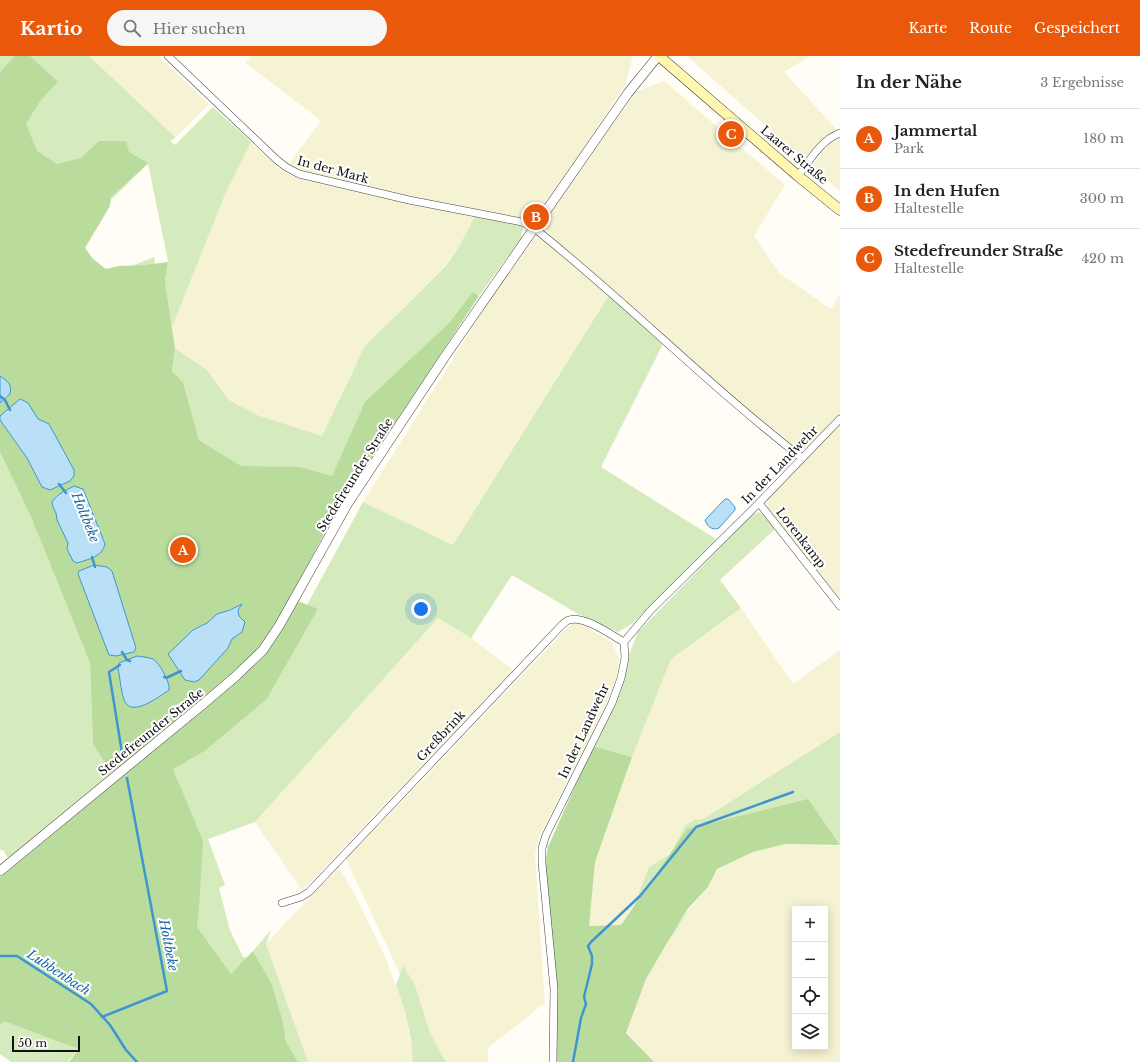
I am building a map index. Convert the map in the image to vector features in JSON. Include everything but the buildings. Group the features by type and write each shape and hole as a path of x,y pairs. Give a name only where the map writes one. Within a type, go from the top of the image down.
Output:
{"main road":[{"name":"Laarer Straße","path":"658,56 840,210"}],"street":[{"name":"In der Mark","path":"168,56 277,160 292,171 299,174 409,200 522,222 534,228 616,297 733,401 802,458"},
{"name":"Stedefreunder Straße","path":"0,871 208,700 263,650 286,615 348,504 444,358 628,93 658,56"},
{"path":"798,176 823,144 833,136 840,133"},
{"name":"In der Landwehr","path":"553,1062 554,989 542,863 542,848 546,835 612,703 621,678 625,658 624,642 650,611 759,503 840,419"},
{"name":"Lorenkamp","path":"759,503 840,606"},
{"name":"Greßbrink","path":"282,903 309,892 552,635 568,620 577,619 592,624 624,642"}],"shaded area":[{"path":"77,56 158,56 209,104 171,142"},
{"path":"252,56 633,56 625,85 575,161 532,221 405,196 298,171 288,165 321,121 246,63"},
{"path":"687,56 810,56 784,72 837,130 824,137 804,160"},
{"path":"664,81 785,185 754,236 779,273 831,309 840,294 840,415 808,449 800,450 791,447 730,397 555,242 546,228 547,219 635,92"},
{"path":"840,137 840,191 812,167 830,142"},
{"path":"251,142 280,169 290,175 478,218 446,265 365,346 322,436 257,415 229,400 207,370 175,348 172,327 226,192"},
{"path":"541,238 609,295 453,545 363,502 490,300 534,239"},
{"path":"840,423 840,603 768,509 768,503 769,497"},
{"path":"741,608 793,684 840,650 840,732 687,829 663,861 621,925 588,926 595,862 632,757 671,659"},
{"path":"438,618 471,638 513,670 302,891 255,822"},
{"path":"574,622 582,624 612,643 619,658 616,680 608,699 540,835 535,855 545,1003 488,1048 488,1062 446,1062 430,1033 415,985 403,965 400,974 346,859"},
{"path":"785,844 840,846 840,1062 654,1062 626,1033 646,979 681,919 708,887 717,869 753,852"},
{"path":"339,868 355,895 386,959 405,1011 414,1062 308,1062 266,944"}],"green space":[{"path":"0,56 89,56 175,137 170,141 175,145 213,107 251,142 226,192 172,327 165,281 168,261 148,164 69,240 94,281 154,257 173,390 191,445 228,458 199,440 183,382 172,371 175,348 207,370 229,400 257,415 322,436 365,346 446,266 460,245 475,216 521,224 523,230 521,233 522,237 479,296 477,295 408,390 188,761 205,751 267,699 318,609 307,605 363,502 453,545 609,295 663,344 601,467 716,539 633,623 618,632 578,614 512,575 471,638 438,618 255,822 208,839 225,885 219,888 230,930 243,957 247,957 259,983 80,1047 68,1062 11,1062 0,1054 0,1013 131,788 119,747 115,716 0,438"},
{"path":"15,56 30,56 58,82 40,101 26,124 37,151 57,164 81,158 99,141 126,141 129,152 148,163 111,197 110,206 85,248 93,259 106,269 119,266 168,262 165,281 175,348 172,371 183,382 199,440 241,466 300,467 332,476 365,402 450,322 473,292 479,296 334,515 290,598 318,609 267,699 205,751 173,769 203,841 197,927 231,974 253,951 272,984 283,1022 286,1041 298,1062 69,1062 79,1049 4,1021 0,1025 0,877 126,772 124,763 111,773 93,744 90,663 31,517 0,452 0,420 27,458 42,487 74,476 74,470 49,424 38,419 28,403 9,408 0,416 0,403 5,400 8,382 0,376 0,72","holes":["241,605 238,609 242,632 232,639 228,648 193,630 207,623 217,614","137,656 154,660 160,666 170,687 169,690 144,705 135,708 119,663"]},
{"path":"0,452 31,517 90,663 93,744 111,773 8,858 3,850 0,850"},
{"path":"759,512 765,516 775,529 720,580 741,608 671,659 632,757 593,746 638,632 752,515"},
{"path":"840,732 840,845 836,839 774,841 749,846 726,856 709,872 697,890 677,928 648,969 611,1062 566,1062 570,1008 558,991 547,845 572,851 581,934 606,943 615,930 622,925 631,913 649,867 669,855 685,826 694,820 703,819"},
{"path":"593,746 632,757 595,862 589,926 621,925 687,829 808,799 840,845 785,844 753,852 717,869 708,887 685,912 646,979 626,1033 654,1062 556,1062 557,1014 545,864 548,847"},
{"path":"271,930 266,944 308,1062 298,1062 286,1041 283,1022 272,984 253,951"},
{"path":"403,965 415,985 430,1033 446,1062 413,1062 411,1040 405,1011 396,985"}],"water":[{"path":"0,376 9,383 10,394 0,403"},
{"path":"20,399 28,403 38,419 49,424 74,470 74,476 70,481 50,490 42,487 27,458 0,420 0,416"},
{"path":"74,486 83,489 105,544 98,555 77,563 73,561 67,549 68,543 57,520 52,502 59,494"},
{"path":"725,499 728,499 735,507 735,510 719,528 714,529 708,526 705,520"},
{"path":"94,565 107,567 112,571 136,648 134,652 116,656 109,655 78,574 79,571"},
{"path":"242,604 238,610 239,616 245,622 242,632 232,639 228,648 199,680 194,682 185,680 168,654 193,630 207,623 217,614"},
{"path":"137,656 151,658 155,661 166,678 169,690 147,704 134,707 129,706 125,702 118,668 119,663"}],"waterway":[{"name":"Holtbeke","path":"0,396 5,400 10,410"},
{"name":"Holtbeke","path":"59,484 66,493"},
{"name":"Holtbeke","path":"92,557 95,567"},
{"name":"Holtbeke","path":"122,652 127,660 130,661"},
{"name":"Holtbeke","path":"120,665 109,672 123,759"},
{"name":"Holtbeke","path":"164,677 166,678 181,671"},
{"name":"Holtbeke","path":"102,1017 167,991 127,778"},
{"path":"573,1062 581,1018 586,1004 584,997 592,964 592,956 588,946 591,942 640,896 696,827 793,792"},
{"name":"Lubbenbach","path":"0,956 17,956 91,1004 110,1025 126,1050 137,1062"}],"place":[{"name":"Stedefreunder Straße","path":"731,134"},
{"name":"In den Hufen","path":"536,217"},
{"name":"Jammertal","path":"183,550"}]}
